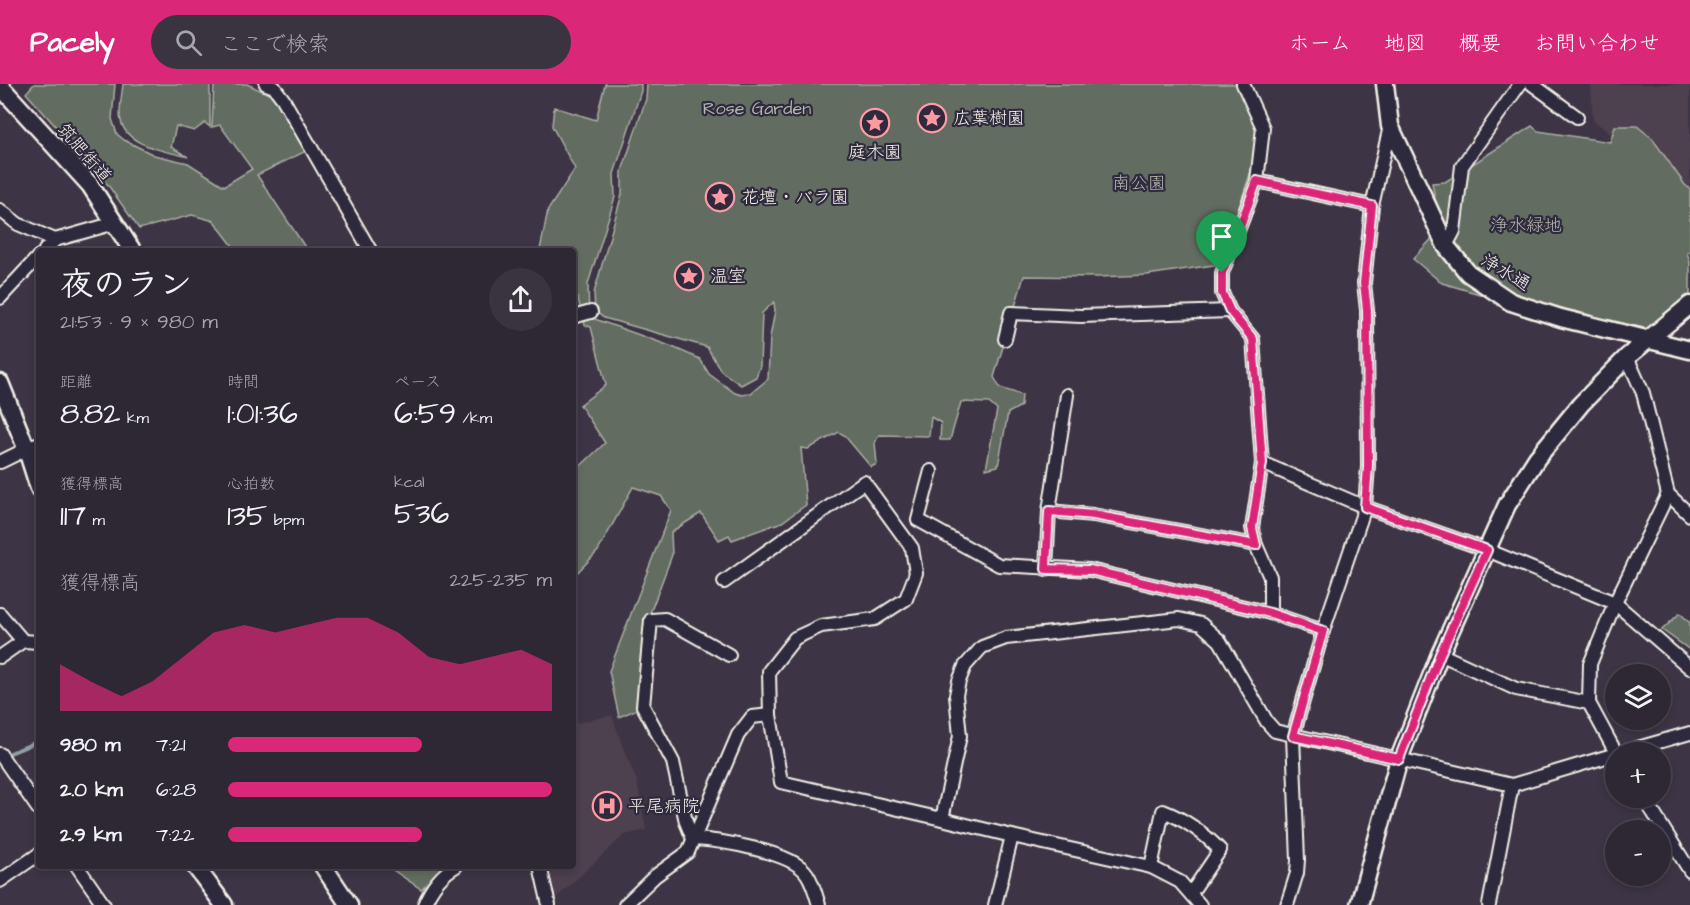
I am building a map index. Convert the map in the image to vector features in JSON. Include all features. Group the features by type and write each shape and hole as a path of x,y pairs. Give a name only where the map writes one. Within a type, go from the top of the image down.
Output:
{"street":[{"path":"266,84 274,87 283,99 369,248"},
{"path":"1244,84 1263,128 1257,181 1222,273 1222,293 1230,311 1253,339 1262,463 1252,528 1256,545 1270,577 1270,613"},
{"name":"浄水通","path":"1385,84 1390,126 1446,246 1468,273 1511,302 1561,318 1690,350"},
{"path":"1446,246 1454,231 1462,166 1520,84"},
{"path":"1532,84 1577,117"},
{"name":"筑肥街道","path":"0,86 90,185 131,248"},
{"path":"1287,905 1297,873 1298,860 1293,736 1323,631 1365,507 1368,466 1367,310 1364,283 1372,206 1390,126"},
{"path":"1257,181 1372,206"},
{"path":"0,210 18,224 55,240"},
{"path":"47,248 55,240 115,223"},
{"path":"0,298 36,259"},
{"path":"1359,905 1399,759 1440,654 1507,505 1537,458 1581,404 1627,357 1690,305"},
{"path":"1005,339 1011,313 1081,316 1230,311"},
{"path":"576,316 591,312"},
{"path":"1627,357 1643,393 1668,494 1690,515"},
{"path":"0,383 33,447 36,468"},
{"path":"1046,569 1049,511 1067,395"},
{"path":"0,462 33,447"},
{"path":"1262,463 1365,507 1487,550 1615,603 1690,668"},
{"path":"931,471 918,520 999,565 1090,570 1270,613 1323,631"},
{"path":"724,582 864,482 912,548 916,573 906,599 874,619 821,626 795,638 769,670 770,715 781,782 1151,867 1180,882 1200,905"},
{"path":"1611,742 1589,703 1590,664 1615,603 1668,494"},
{"path":"1049,511 1093,515 1256,545"},
{"path":"0,614 23,641"},
{"path":"942,819 960,736 956,695 959,681 965,666 982,647 1006,638 1179,619 1201,624 1220,641 1267,722 1275,731 1512,785 1605,757"},
{"path":"693,839 686,822 673,762 643,706 651,620 665,620 729,655"},
{"path":"0,657 23,641 36,642"},
{"path":"1440,654 1516,689 1589,703"},
{"path":"625,905 655,876 688,852 738,735 752,717 770,715"},
{"path":"1657,742 1690,733"},
{"path":"0,754 36,806"},
{"path":"1489,905 1512,785"},
{"path":"1650,808 1690,871"},
{"path":"1151,867 1163,811 1204,833 1220,850 1191,893"},
{"path":"995,905 1012,836"},
{"path":"693,839 736,844 798,864 807,874 819,905"},
{"path":"0,882 36,856"},
{"path":"79,869 104,905"},
{"path":"197,869 224,905"},
{"path":"325,869 347,904"},
{"path":"424,905 438,879 452,869"},
{"path":"541,869 549,905"}],"shaded area":[{"path":"1591,84 1690,84 1690,197 1593,120"},
{"name":"平尾病院","path":"612,715 637,781 646,830 624,835 554,900 547,869 576,869 576,723"}],"green space":[{"path":"34,84 115,84 112,119 117,134 154,155 188,163 224,186 252,169 220,125 212,127 214,84 247,84 273,96 306,151 257,175 306,248 234,248 214,221 192,215 139,229 108,185 26,93"},
{"path":"123,84 210,84 210,127 205,123 194,131 176,126 171,147 188,157 159,150 131,137 121,121"},
{"path":"605,84 641,84 641,91 614,174 615,197 588,284 589,317 700,359 709,374 735,393 742,395 751,393 768,379 774,302 762,313 760,366 756,377 741,385 721,371 707,347 604,318 595,311 594,293 622,194 622,171 646,99 647,84 1239,84 1259,130 1254,162 1220,264 1147,275 1024,276 994,377 1000,388 1022,395 1021,406 1008,413 998,466 986,469 997,410 989,403 961,402 950,440 940,440 941,423 931,417 929,436 879,435 875,443 877,464 871,467 839,432 808,449 801,448 806,505 782,522 732,540 729,535 719,540 701,513 671,532 672,555 648,619 642,707 619,717 609,671 671,510 661,496 633,487 598,551 576,574 576,470 605,443 580,405 606,385 591,327 585,325 576,292 576,248 540,248 548,210 575,169 552,126 554,107 596,120"},
{"name":"浄水緑地","path":"1532,126 1538,131 1610,142 1615,126 1637,126 1652,138 1690,189 1690,251 1687,252 1690,262 1690,300 1650,329 1591,316 1565,319 1442,283 1413,259 1441,229 1432,183 1445,182"},
{"path":"1680,613 1690,623 1690,650 1662,630"},
{"path":"391,869 442,869 421,889"}],"waterway":[{"path":"3,756 36,742"}],"place":[{"name":"広葉樹園","path":"932,118"},
{"name":"庭木園","path":"875,123"},
{"name":"花壇・バラ園","path":"720,197"},
{"name":"温室","path":"689,276"},
{"name":"平尾病院","path":"607,806"}],"route":[{"path":"1257,181 1372,206 1364,283 1367,310 1368,466 1365,507 1487,550 1440,654 1399,759 1293,736 1323,631 1270,613 1090,570 1046,569 1049,511 1093,515 1256,545 1252,528 1262,463 1253,339 1230,311 1222,293 1222,273 1257,181"}],"park label":[{"name":"Rose Garden","path":"757,108"},
{"name":"南公園","path":"1139,183"}]}
